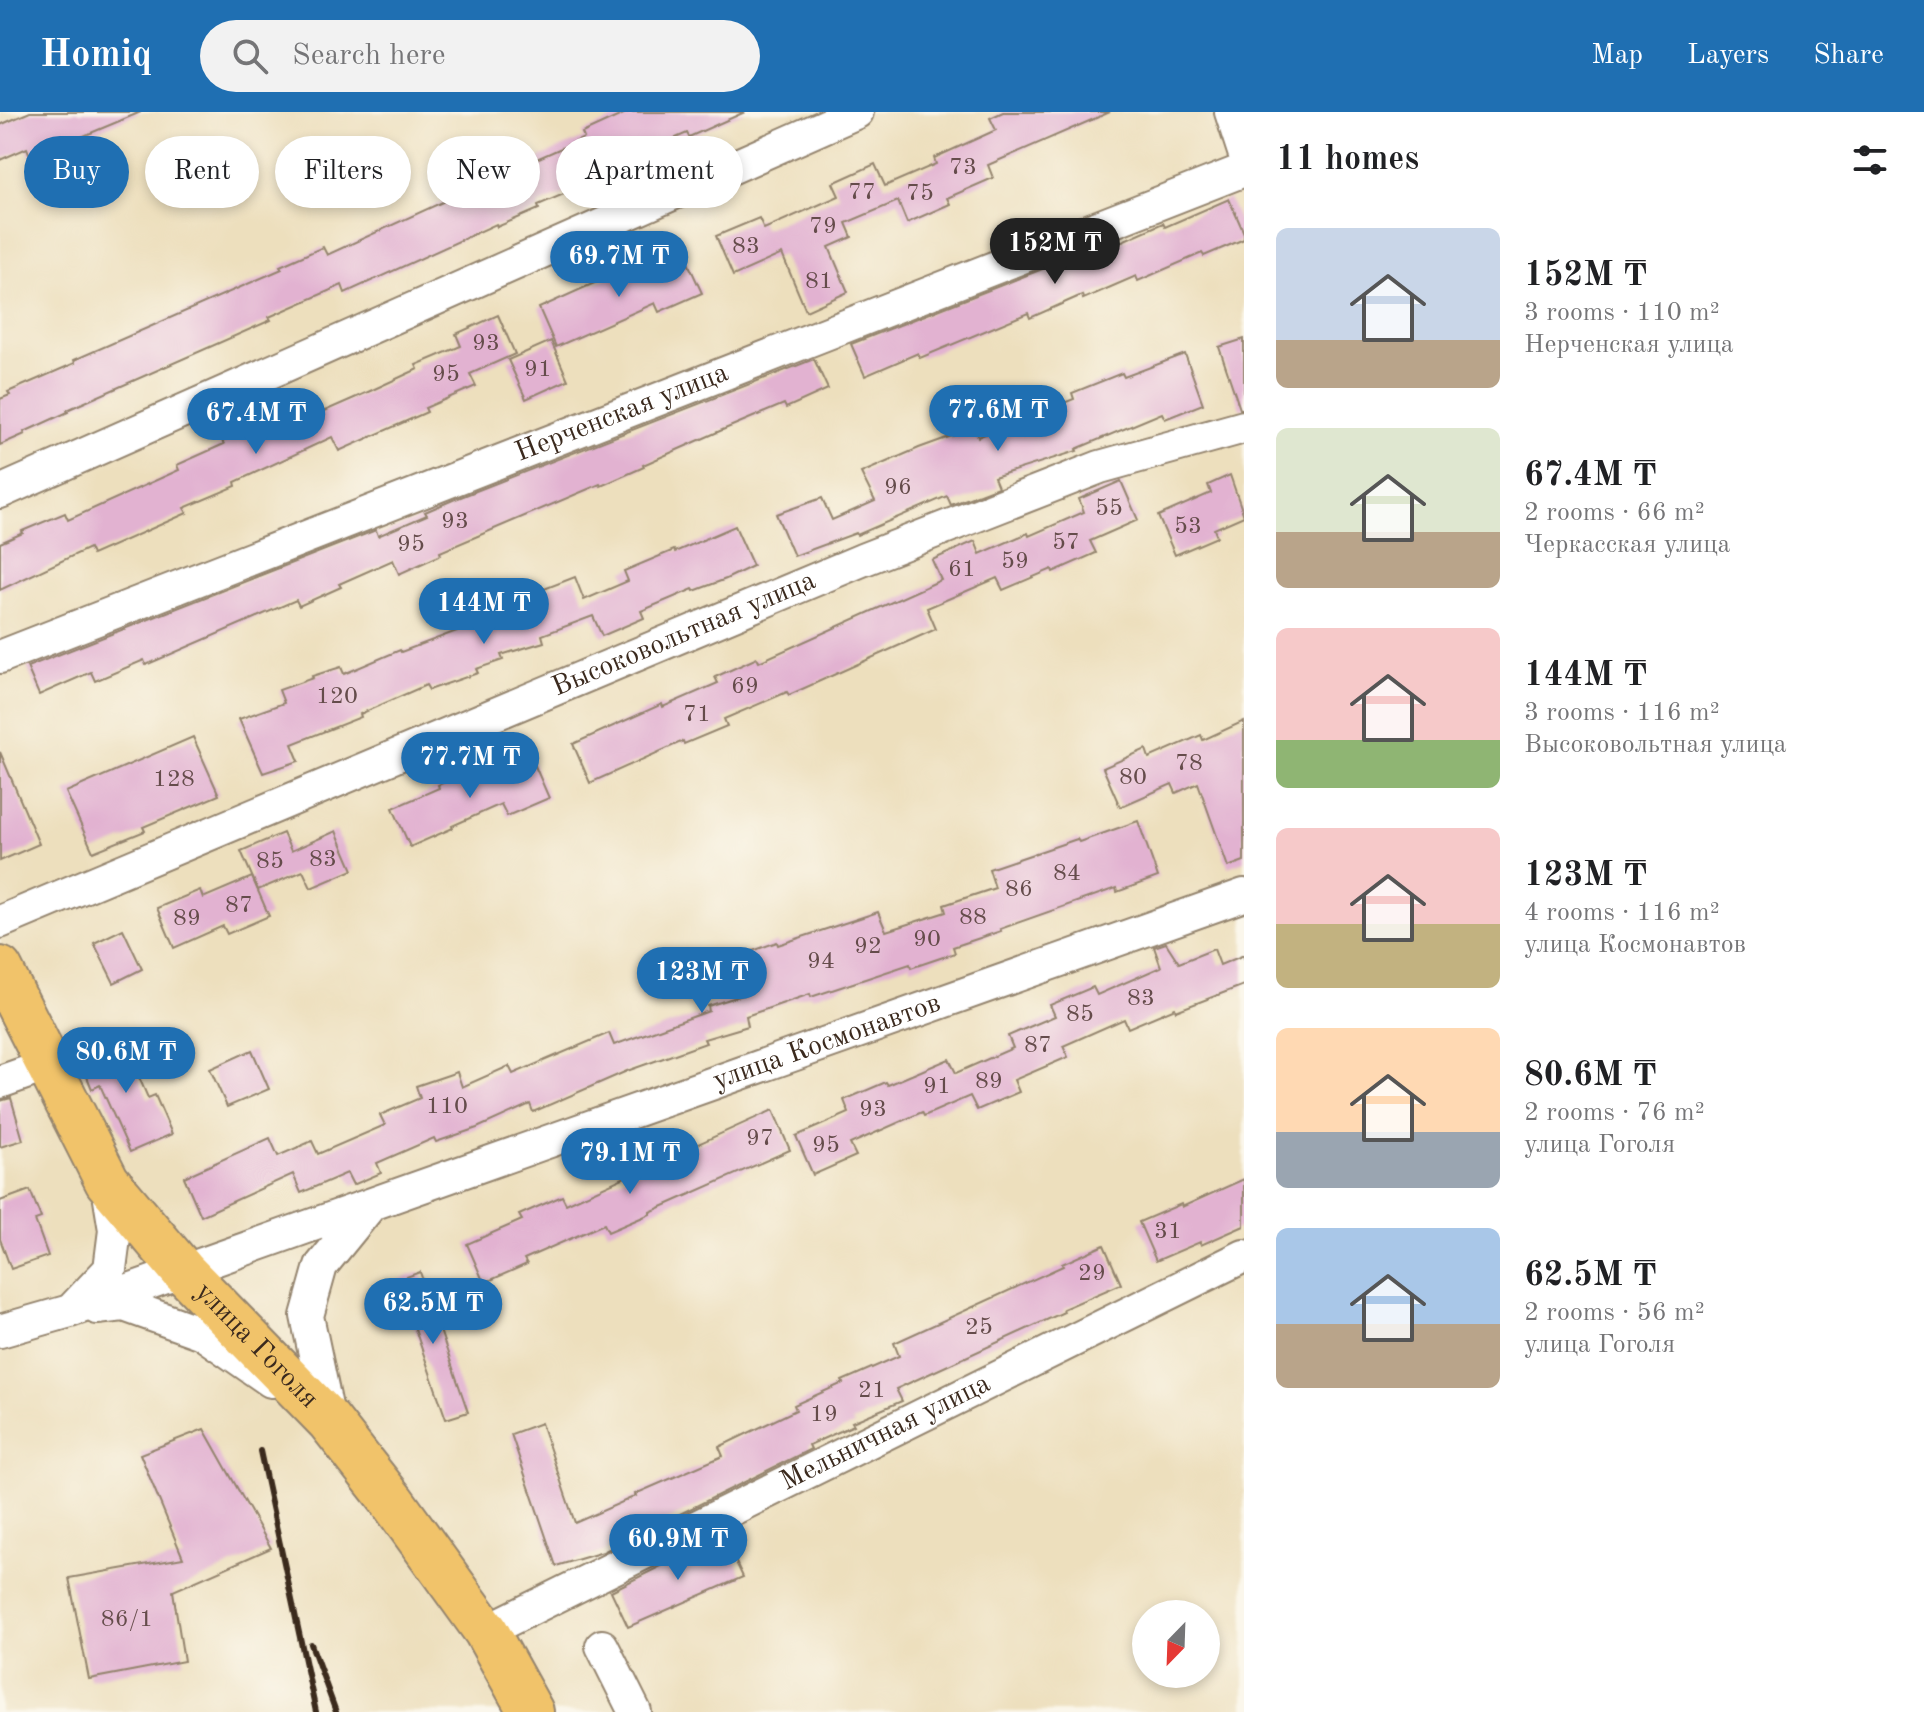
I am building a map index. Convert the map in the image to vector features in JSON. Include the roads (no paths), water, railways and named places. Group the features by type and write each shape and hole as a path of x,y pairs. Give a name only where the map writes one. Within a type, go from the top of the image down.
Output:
{"highway":[{"name":"улица Гоголя","path":"0,969 107,1181 183,1271 329,1421 392,1501 486,1631 531,1712"}],"street":[{"path":"0,492 857,112"},
{"path":"1231,112 1244,152"},
{"name":"Нерченская улица","path":"0,657 1244,170"},
{"name":"Высоковольтная улица","path":"0,922 862,560 1100,467 1244,427"},
{"name":"улица Космонавтов","path":"0,1331 70,1311 1244,895"},
{"path":"0,1082 48,1065"},
{"path":"70,1311 110,1269 115,1230 107,1181"},
{"path":"329,1421 307,1316 321,1266 370,1205"},
{"name":"Мельничная улица","path":"486,1631 1244,1256"},
{"path":"70,1311 124,1305 202,1333 329,1421"},
{"path":"602,1646 635,1712"}],"railway":[{"path":"260,1451 316,1712"},
{"path":"311,1644 336,1712"}]}
